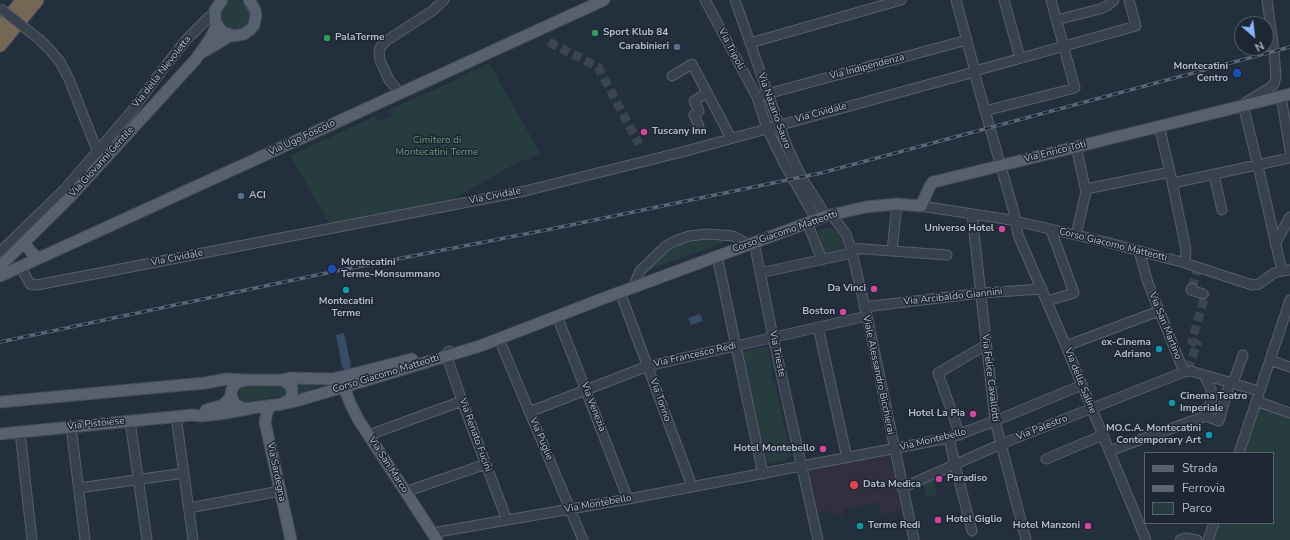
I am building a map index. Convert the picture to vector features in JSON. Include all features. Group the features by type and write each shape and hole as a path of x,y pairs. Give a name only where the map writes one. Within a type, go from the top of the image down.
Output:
{"highway":[{"path":"0,28 23,0"},
{"path":"0,45 37,0"}],"main road":[{"path":"199,54 230,36 244,34 251,29 256,20 255,10 249,0"},
{"path":"255,10 260,0"},
{"name":"Via Ugo Foscolo","path":"0,276 604,0"},
{"path":"199,54 210,39 217,25 218,4"},
{"path":"217,25 222,32 230,36"},
{"name":"Via Giovanni Gentile","path":"0,266 69,198 199,54"},
{"name":"Via Enrico Toti","path":"921,206 933,182 1287,94"},
{"name":"Corso Giacomo Matteotti","path":"228,401 248,409 296,401 494,340 820,218 866,207 897,204 921,206"},
{"path":"24,242 31,252 38,258"},
{"name":"Corso Giacomo Matteotti","path":"205,383 226,379 281,380 291,378 337,378 448,353"},
{"name":"Via Pistoiese","path":"0,434 192,414 220,406 228,401 236,384 247,380"},
{"path":"281,380 290,384 292,387 289,400 282,404"},
{"path":"0,402 205,383 221,385 228,401"},
{"name":"Via San Marco","path":"344,387 351,405 369,435 435,537"},
{"name":"Via Sardegna","path":"270,406 265,422 291,540"}],"street":[{"path":"400,93 391,84 378,56 380,48 386,41 432,11 444,0"},
{"name":"Via Tripoli","path":"705,0 757,98"},
{"name":"Via Nazario Sauro","path":"736,0 788,149 820,218"},
{"path":"750,42 901,0"},
{"name":"Via delle Saline","path":"956,0 974,71 1016,221 1018,235 1066,346 1146,540"},
{"path":"1004,0 1020,58"},
{"path":"985,111 1075,88 1051,0"},
{"path":"1056,20 1100,9 1107,6 1114,0"},
{"name":"Via Cividale","path":"20,266 28,283 33,286 525,191 686,151 1136,26 1129,0"},
{"path":"1266,0 1277,74 1278,91 1287,94 1290,151"},
{"name":"Via della Nievoletta","path":"0,252 64,190 98,153 166,65 187,39 209,17 218,4"},
{"path":"0,8 39,39 56,56 69,79 98,153"},
{"name":"Via Indipendenza","path":"757,98 967,40"},
{"path":"672,76 692,64 731,138"},
{"path":"1277,74 1274,84 1271,87 1247,101 1244,105 1271,223 1273,243 1286,271"},
{"path":"699,126 694,115 699,111 694,101 707,93"},
{"name":"Via Nazario Sauro","path":"757,98 767,128 785,165 820,218"},
{"path":"1159,126 1173,183 1186,250 1184,263"},
{"path":"1076,146 1086,189 1076,236"},
{"path":"1173,183 1290,158"},
{"path":"1086,189 1170,172"},
{"path":"1214,175 1222,210"},
{"path":"892,251 897,204"},
{"name":"Corso Giacomo Matteotti","path":"921,206 1016,221 1184,263 1198,270 1252,285 1259,284 1274,273 1286,271"},
{"name":"Via Felice Cavallotti","path":"972,214 995,421 1026,540"},
{"path":"1273,243 1290,217"},
{"path":"820,218 822,260"},
{"name":"Viale Alessandro Bicchierai","path":"820,218 846,234 851,251 867,316 914,540"},
{"path":"1047,301 1074,293 1052,230"},
{"path":"633,287 640,270 666,246 675,241 689,236 707,234 733,236 751,243"},
{"name":"Via Trieste","path":"751,243 760,273 818,540"},
{"path":"760,273 822,260 851,251 892,251 946,255"},
{"name":"Via San Martino","path":"1139,251 1148,283 1184,372 1191,371 1259,391"},
{"path":"717,256 763,474"},
{"path":"1192,288 1191,290 1203,294"},
{"name":"Via Arcibaldo Giannini","path":"864,307 981,293 1042,289"},
{"name":"Via Torino","path":"620,292 692,486"},
{"path":"1238,452 1290,300"},
{"path":"1066,346 1159,311"},
{"name":"Via Venezia","path":"557,316 628,499"},
{"name":"Via Francesco Redi","path":"529,412 648,366 867,316"},
{"path":"818,327 847,458"},
{"name":"Via Puglie","path":"494,340 529,412 584,540"},
{"path":"960,435 938,373 986,345"},
{"name":"Via Renato Fucini","path":"448,353 462,400 507,520"},
{"path":"1109,452 1206,416 1219,421 1243,355"},
{"path":"1270,360 1290,366"},
{"name":"Via Palestro","path":"902,488 1001,444 1184,372"},
{"path":"1204,375 1211,389 1212,398 1206,416"},
{"name":"Via Montebello","path":"435,537 507,520 894,450 949,438 960,435 1082,385"},
{"path":"369,435 462,400"},
{"path":"1256,401 1290,413"},
{"path":"176,416 193,540"},
{"path":"130,421 146,540"},
{"path":"71,427 85,540"},
{"path":"20,432 32,540"},
{"path":"1046,458 1103,435"},
{"path":"949,438 972,531"},
{"path":"405,492 486,464"},
{"path":"79,488 184,473"},
{"path":"189,508 280,491"},
{"path":"1208,540 1214,524"},
{"path":"1180,540 1186,538 1197,540"}],"shaded area":[{"name":"Data Medica","path":"889,453 901,510 881,514 879,502 845,509 842,516 830,511 819,513 809,469"}],"green space":[{"path":"235,0 246,4 250,15 246,26 235,30 224,26 220,15 224,4"},
{"name":"Cimitero di Montecatini Terme","path":"489,63 540,153 526,161 524,159 446,203 416,210 412,207 330,224 290,156 375,116 382,121 393,116 392,113 388,112 388,110 450,83 474,69 475,71"},
{"path":"830,227 840,235 843,250 824,255 818,230"},
{"path":"698,238 726,242 648,270 658,256 677,243"},
{"path":"768,346 773,373 771,373 773,382 775,382 791,456 788,457 789,460 767,464 743,352"},
{"path":"297,382 328,383 319,385 302,394 300,393"},
{"path":"281,385 286,391 282,396 244,402 238,396 241,388 244,387"},
{"path":"1258,404 1290,416 1290,540 1211,540 1217,524 1274,524 1274,452 1241,452"},
{"path":"932,477 937,495 927,497 924,484 910,487"}],"water":[{"path":"700,314 703,321 691,325 688,318"},
{"path":"344,333 351,365 348,370 345,370 342,367 336,335"}],"tunnel":[{"path":"549,42 598,67 639,144"},
{"path":"1192,288 1197,272"},
{"path":"1188,370 1197,344 1192,341 1205,295 1203,294"}],"railway":[{"path":"0,342 336,271 556,228 821,173 1290,47"}],"place":[{"name":"Sport Klub 84","path":"595,33"},
{"name":"PalaTerme","path":"327,38"},
{"name":"Carabinieri","path":"677,47"},
{"name":"Montecatini Centro","path":"1237,73"},
{"name":"Tuscany Inn","path":"644,132"},
{"name":"ACI","path":"241,196"},
{"name":"Universo Hotel","path":"1002,229"},
{"name":"Montecatini Terme-Monsummano","path":"332,269"},
{"name":"Da Vinci","path":"874,289"},
{"name":"Montecatini Terme","path":"346,290"},
{"name":"Boston","path":"843,312"},
{"name":"ex-Cinema Adriano","path":"1159,349"},
{"name":"Cinema Teatro Imperiale","path":"1172,403"},
{"name":"Hotel La Pia","path":"973,414"},
{"name":"MO.C.A. Montecatini Contemporary Art","path":"1209,435"},
{"name":"Hotel Montebello","path":"823,449"},
{"name":"Paradiso","path":"939,479"},
{"name":"Data Medica","path":"854,485"},
{"name":"Hotel Giglio","path":"938,520"},
{"name":"Terme Redi","path":"860,526"},
{"name":"Hotel Manzoni","path":"1088,526"}]}
